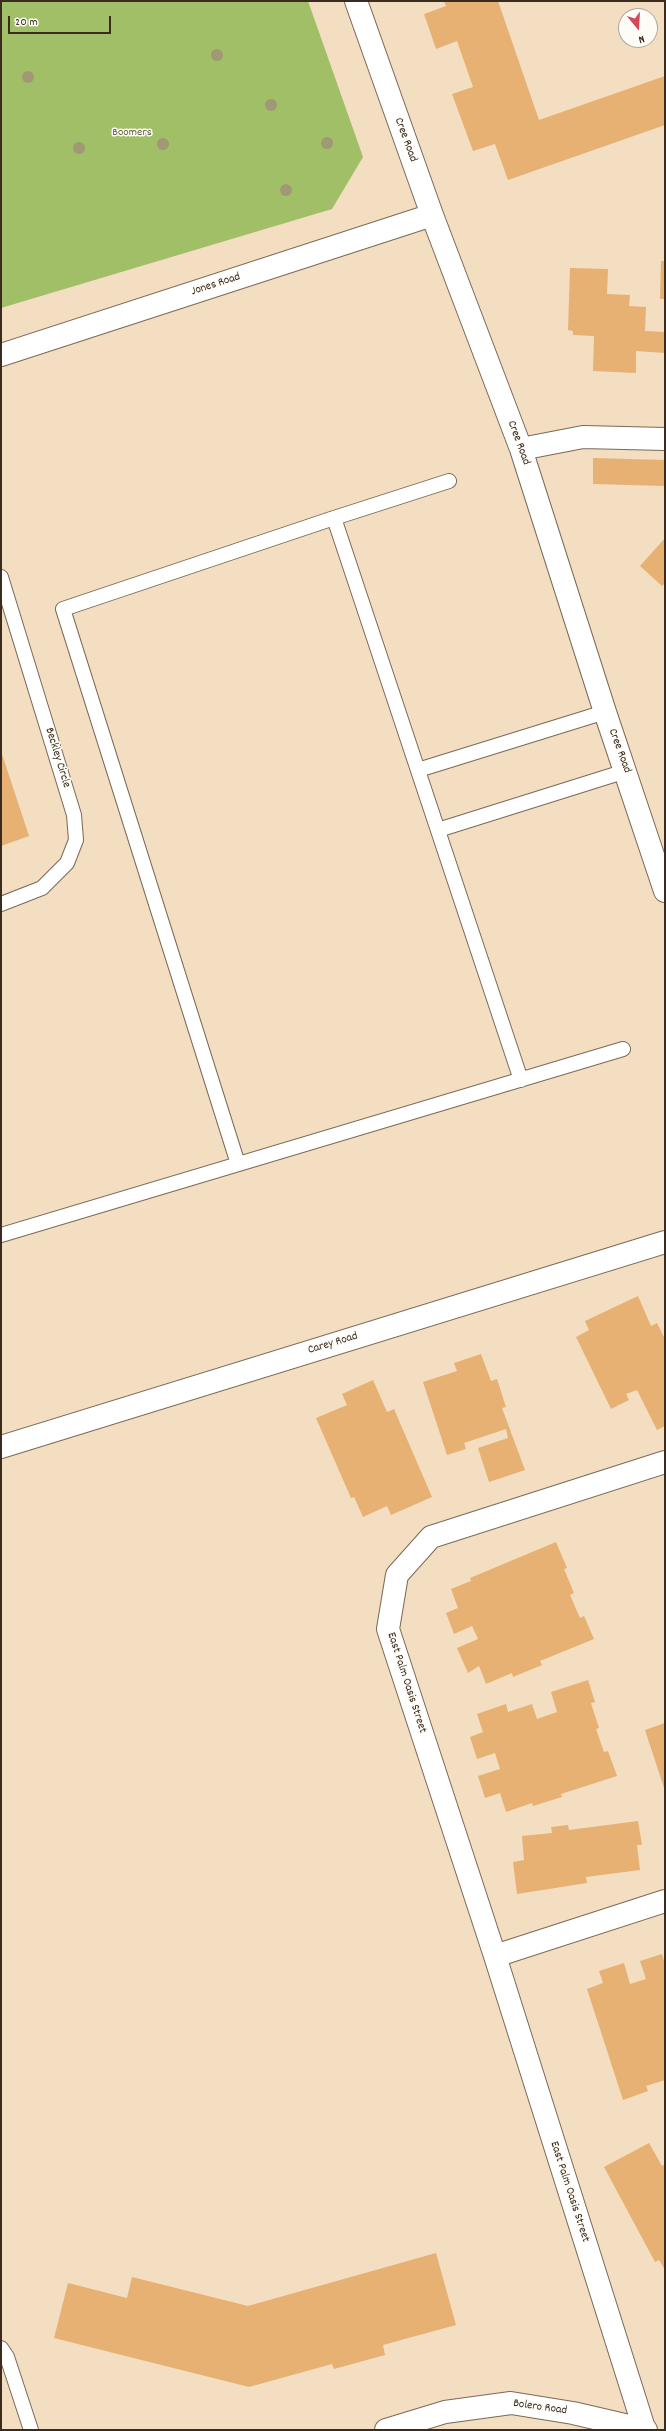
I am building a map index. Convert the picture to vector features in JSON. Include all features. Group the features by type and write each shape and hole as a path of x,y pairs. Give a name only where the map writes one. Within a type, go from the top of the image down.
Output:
{"street":[{"name":"Cree Road","path":"356,1 432,215 521,449 605,712 665,891"},
{"name":"Jones Road","path":"1,355 432,215"},
{"path":"521,449 583,437 665,439"},
{"name":"Carey Road","path":"1,1447 665,1242"},
{"name":"East Palm Oasis Street","path":"645,2429 495,1956 388,1630 398,1575 431,1537 665,1462"},
{"path":"495,1956 665,1901"},
{"name":"Bolero Road","path":"386,2430 445,2412 511,2403 573,2413 645,2429"}],"lane":[{"path":"238,1164 63,609 449,481"},
{"path":"334,518 521,1080"},
{"name":"Beckley Circle","path":"1,577 74,815 76,840 67,863 42,888 1,904"},
{"path":"418,770 605,712"},
{"path":"438,830 626,771"},
{"path":"1,1235 623,1049"},
{"path":"1,2348 7,2357 31,2430"}],"green space":[{"name":"Boomers","path":"1,1 308,1 363,157 332,209 1,308"}],"building":[{"path":"444,1 498,1 539,120 665,76 665,125 508,180 495,144 473,151 452,94 473,87 457,41 436,49 424,14 446,6"},
{"path":"661,261 665,261 665,299 660,299"},
{"path":"570,268 608,269 607,294 630,295 629,306 646,307 645,331 665,332 665,353 636,351 636,373 593,371 594,336 573,335 573,331 568,330"},
{"path":"593,458 665,460 665,486 593,484"},
{"path":"665,538 665,583 662,586 640,566"},
{"path":"1,751 29,836 1,846"},
{"path":"638,1296 651,1326 657,1323 665,1339 665,1426 657,1430 637,1390 626,1394 629,1400 611,1409 576,1337 589,1330 585,1321"},
{"path":"481,1354 491,1381 497,1379 506,1407 502,1408 525,1470 489,1482 478,1448 508,1438 506,1429 464,1443 466,1449 447,1455 423,1382 457,1371 454,1363"},
{"path":"373,1380 387,1412 394,1409 432,1497 391,1515 387,1506 363,1517 354,1497 351,1498 316,1418 347,1405 342,1394"},
{"path":"556,1542 567,1568 564,1569 574,1593 570,1595 580,1618 584,1616 594,1639 540,1661 542,1665 513,1677 512,1673 486,1684 479,1666 468,1673 457,1648 478,1639 472,1626 454,1634 446,1613 458,1608 451,1589 471,1581 470,1578"},
{"path":"588,1680 595,1702 591,1703 599,1728 596,1729 604,1752 608,1751 617,1776 561,1794 562,1797 533,1806 532,1803 506,1812 500,1793 485,1798 478,1776 500,1769 495,1753 477,1759 470,1737 483,1732 477,1714 506,1704 508,1712 532,1704 537,1719 557,1712 551,1692"},
{"path":"665,1723 665,1791 645,1730"},
{"path":"638,1821 642,1845 637,1845 640,1870 586,1877 587,1883 517,1894 513,1862 524,1860 522,1836 552,1833 551,1827 568,1825 569,1830"},
{"path":"662,1954 665,1964 665,2080 646,2086 648,2091 623,2100 587,1989 603,1983 599,1971 624,1963 630,1984 646,1979 640,1961"},
{"path":"649,2143 662,2166 665,2164 665,2270 659,2260 655,2262 604,2167"},
{"path":"436,2253 456,2325 383,2345 385,2355 334,2369 332,2364 249,2387 54,2338 68,2283 127,2298 132,2277 248,2306"}]}
